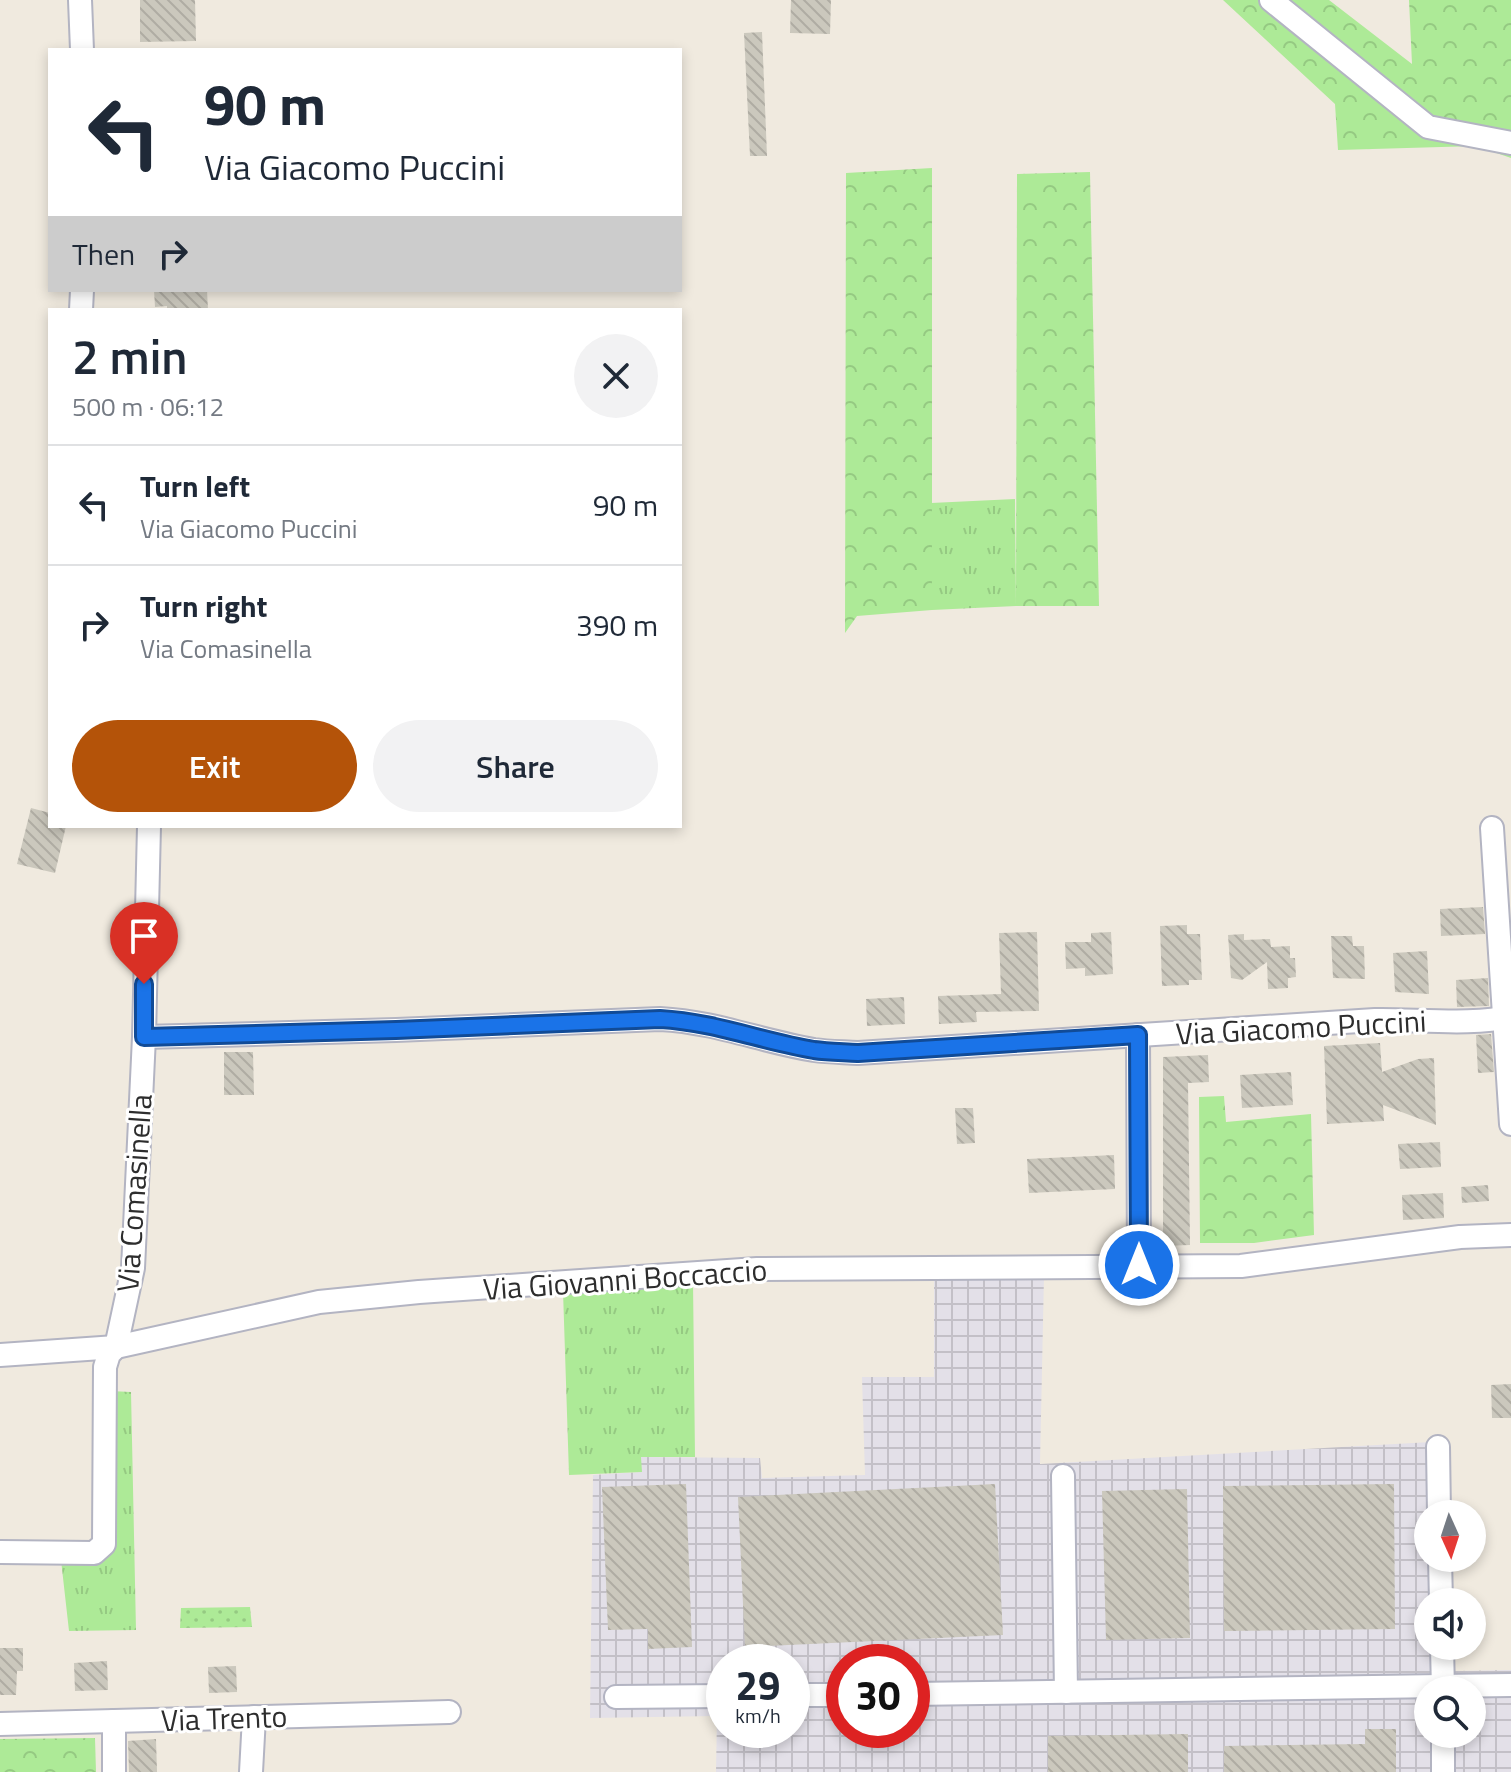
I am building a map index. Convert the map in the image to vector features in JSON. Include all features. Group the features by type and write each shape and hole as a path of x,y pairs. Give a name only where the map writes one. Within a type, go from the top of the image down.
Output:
{"street":[{"path":"80,0 82,48"},
{"path":"1271,0 1428,127 1511,143"},
{"name":"Via Comasinella","path":"0,1552 82,1554 94,1553 104,1544 105,1367 109,1354 116,1347 133,1268 144,1037 149,828"},
{"path":"1492,828 1506,954 1511,1124"},
{"name":"Via Giacomo Puccini","path":"144,1037 660,1019 708,1024 816,1050 858,1053 1375,1020 1507,1017"},
{"path":"1138,1035 1139,1265"},
{"name":"Via Giovanni Boccaccio","path":"0,1355 116,1347 319,1302 419,1292 757,1269 1266,1264 1460,1237 1511,1235"},
{"path":"1438,1447 1439,1500"},
{"path":"1063,1476 1066,1692"},
{"path":"1486,1686 1511,1685"},
{"path":"930,1694 1414,1688"},
{"path":"616,1697 706,1696"},
{"name":"Via Trento","path":"0,1724 449,1712"},
{"path":"251,1772 254,1717"},
{"path":"114,1721 114,1772"},
{"path":"1443,1748 1443,1772"}],"shaded area":[{"path":"1044,1275 1040,1464 1449,1441 1451,1500 1414,1500 1414,1572 1452,1572 1453,1588 1414,1588 1414,1660 1455,1660 1455,1671 1511,1670 1511,1772 716,1772 716,1748 810,1748 810,1644 706,1644 706,1716 590,1718 593,1475 641,1472 641,1457 760,1458 762,1478 865,1475 862,1377 934,1377 934,1276"}],"green space":[{"path":"1223,0 1329,0 1412,64 1409,0 1511,0 1511,158 1476,146 1338,150 1335,104"},
{"path":"932,168 932,610 857,616 845,633 846,173"},
{"path":"1090,172 1099,606 1016,606 1017,174"},
{"path":"1015,499 1016,606 932,610 931,503"},
{"path":"1224,1096 1226,1122 1311,1114 1314,1235 1254,1243 1200,1243 1199,1097"},
{"path":"693,1281 695,1457 641,1457 642,1472 569,1475 563,1291"},
{"path":"110,1391 131,1392 136,1630 69,1631 61,1560 101,1560"},
{"path":"250,1607 252,1627 180,1628 181,1608"},
{"path":"95,1738 96,1772 0,1772 0,1739"}],"building":[{"path":"140,0 195,0 196,41 140,42"},
{"path":"791,0 831,0 830,34 790,33"},
{"path":"762,32 767,156 750,156 744,33"},
{"path":"154,292 207,292 208,308 155,307"},
{"path":"31,808 48,812 48,828 66,828 55,873 17,864"},
{"path":"1483,907 1485,934 1441,936 1440,909"},
{"path":"1187,925 1187,934 1200,934 1202,980 1189,980 1189,985 1162,986 1160,926"},
{"path":"1037,932 1039,1011 976,1012 977,1022 939,1024 938,996 1001,994 999,933"},
{"path":"1111,932 1113,974 1085,976 1085,968 1066,969 1065,942 1091,942 1091,933"},
{"path":"1244,934 1244,940 1270,939 1271,947 1290,946 1290,958 1295,958 1296,977 1288,978 1288,988 1268,989 1267,962 1242,980 1231,978 1228,935"},
{"path":"1331,936 1352,936 1353,946 1364,946 1365,979 1333,978"},
{"path":"1427,951 1429,994 1395,992 1393,953"},
{"path":"1488,978 1489,1006 1457,1007 1456,980"},
{"path":"904,997 905,1024 867,1026 866,999"},
{"path":"1491,1034 1494,1072 1478,1073 1476,1035"},
{"path":"1380,1043 1382,1072 1418,1059 1434,1058 1436,1125 1383,1105 1384,1121 1327,1124 1324,1046"},
{"path":"224,1052 253,1052 254,1095 224,1095"},
{"path":"1208,1055 1209,1082 1188,1083 1190,1245 1163,1246 1163,1057"},
{"path":"1291,1072 1293,1105 1242,1108 1240,1075"},
{"path":"955,1108 973,1108 975,1143 957,1144"},
{"path":"1440,1142 1441,1167 1400,1169 1398,1144"},
{"path":"1114,1155 1115,1189 1029,1193 1027,1159"},
{"path":"1488,1185 1489,1201 1462,1203 1461,1187"},
{"path":"1443,1193 1444,1218 1403,1220 1402,1195"},
{"path":"1511,1384 1511,1418 1492,1418 1491,1385"},
{"path":"686,1484 692,1647 648,1649 648,1629 608,1630 602,1487"},
{"path":"995,1484 1003,1635 745,1644 738,1497"},
{"path":"1394,1484 1395,1629 1224,1631 1223,1486"},
{"path":"1187,1489 1190,1638 1106,1640 1102,1491"},
{"path":"0,1648 23,1648 23,1671 17,1671 16,1695 0,1695"},
{"path":"107,1661 108,1690 75,1691 74,1663"},
{"path":"236,1666 237,1692 209,1693 208,1667"},
{"path":"1365,1729 1396,1729 1396,1772 1224,1772 1224,1746 1365,1744"},
{"path":"1188,1734 1188,1772 1048,1772 1048,1736"},
{"path":"156,1739 157,1772 129,1772 128,1741"}],"route":[{"path":"144,984 144,1037 660,1019 724,1027 816,1050 858,1053 1138,1035 1139,1265"}]}
